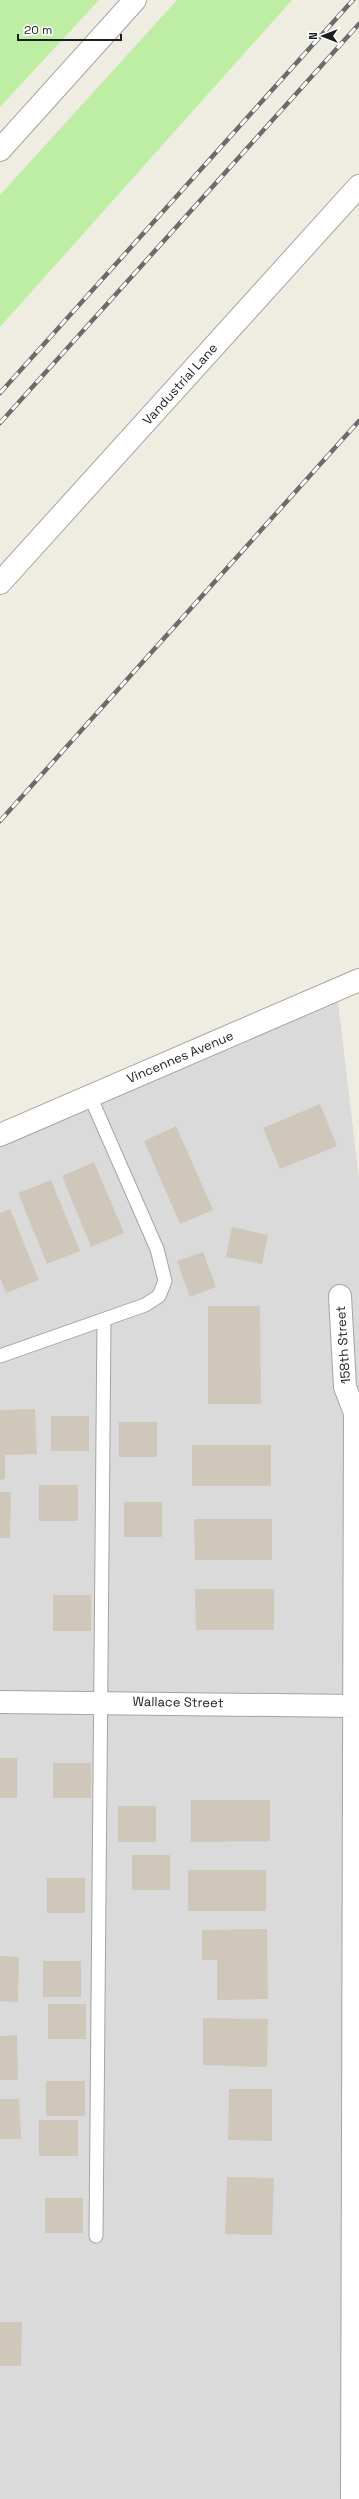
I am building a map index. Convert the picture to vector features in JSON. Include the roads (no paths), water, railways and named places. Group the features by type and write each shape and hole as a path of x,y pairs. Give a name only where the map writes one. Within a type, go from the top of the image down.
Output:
{"street":[{"path":"0,150 135,0"},
{"name":"Vandustrial Lane","path":"0,583 359,186"},
{"name":"Vincennes Avenue","path":"0,1134 359,980"},
{"name":"158th Street","path":"340,1296 345,1387 355,1413 352,2499"},
{"name":"Wallace Street","path":"0,1702 101,1701 355,1706"}],"lane":[{"path":"0,1356 145,1305 159,1296 165,1281 157,1249 90,1096"},
{"path":"96,2236 104,1320"}],"railway":[{"path":"0,393 353,0"},
{"path":"0,423 359,24"},
{"path":"0,821 359,421"}]}
